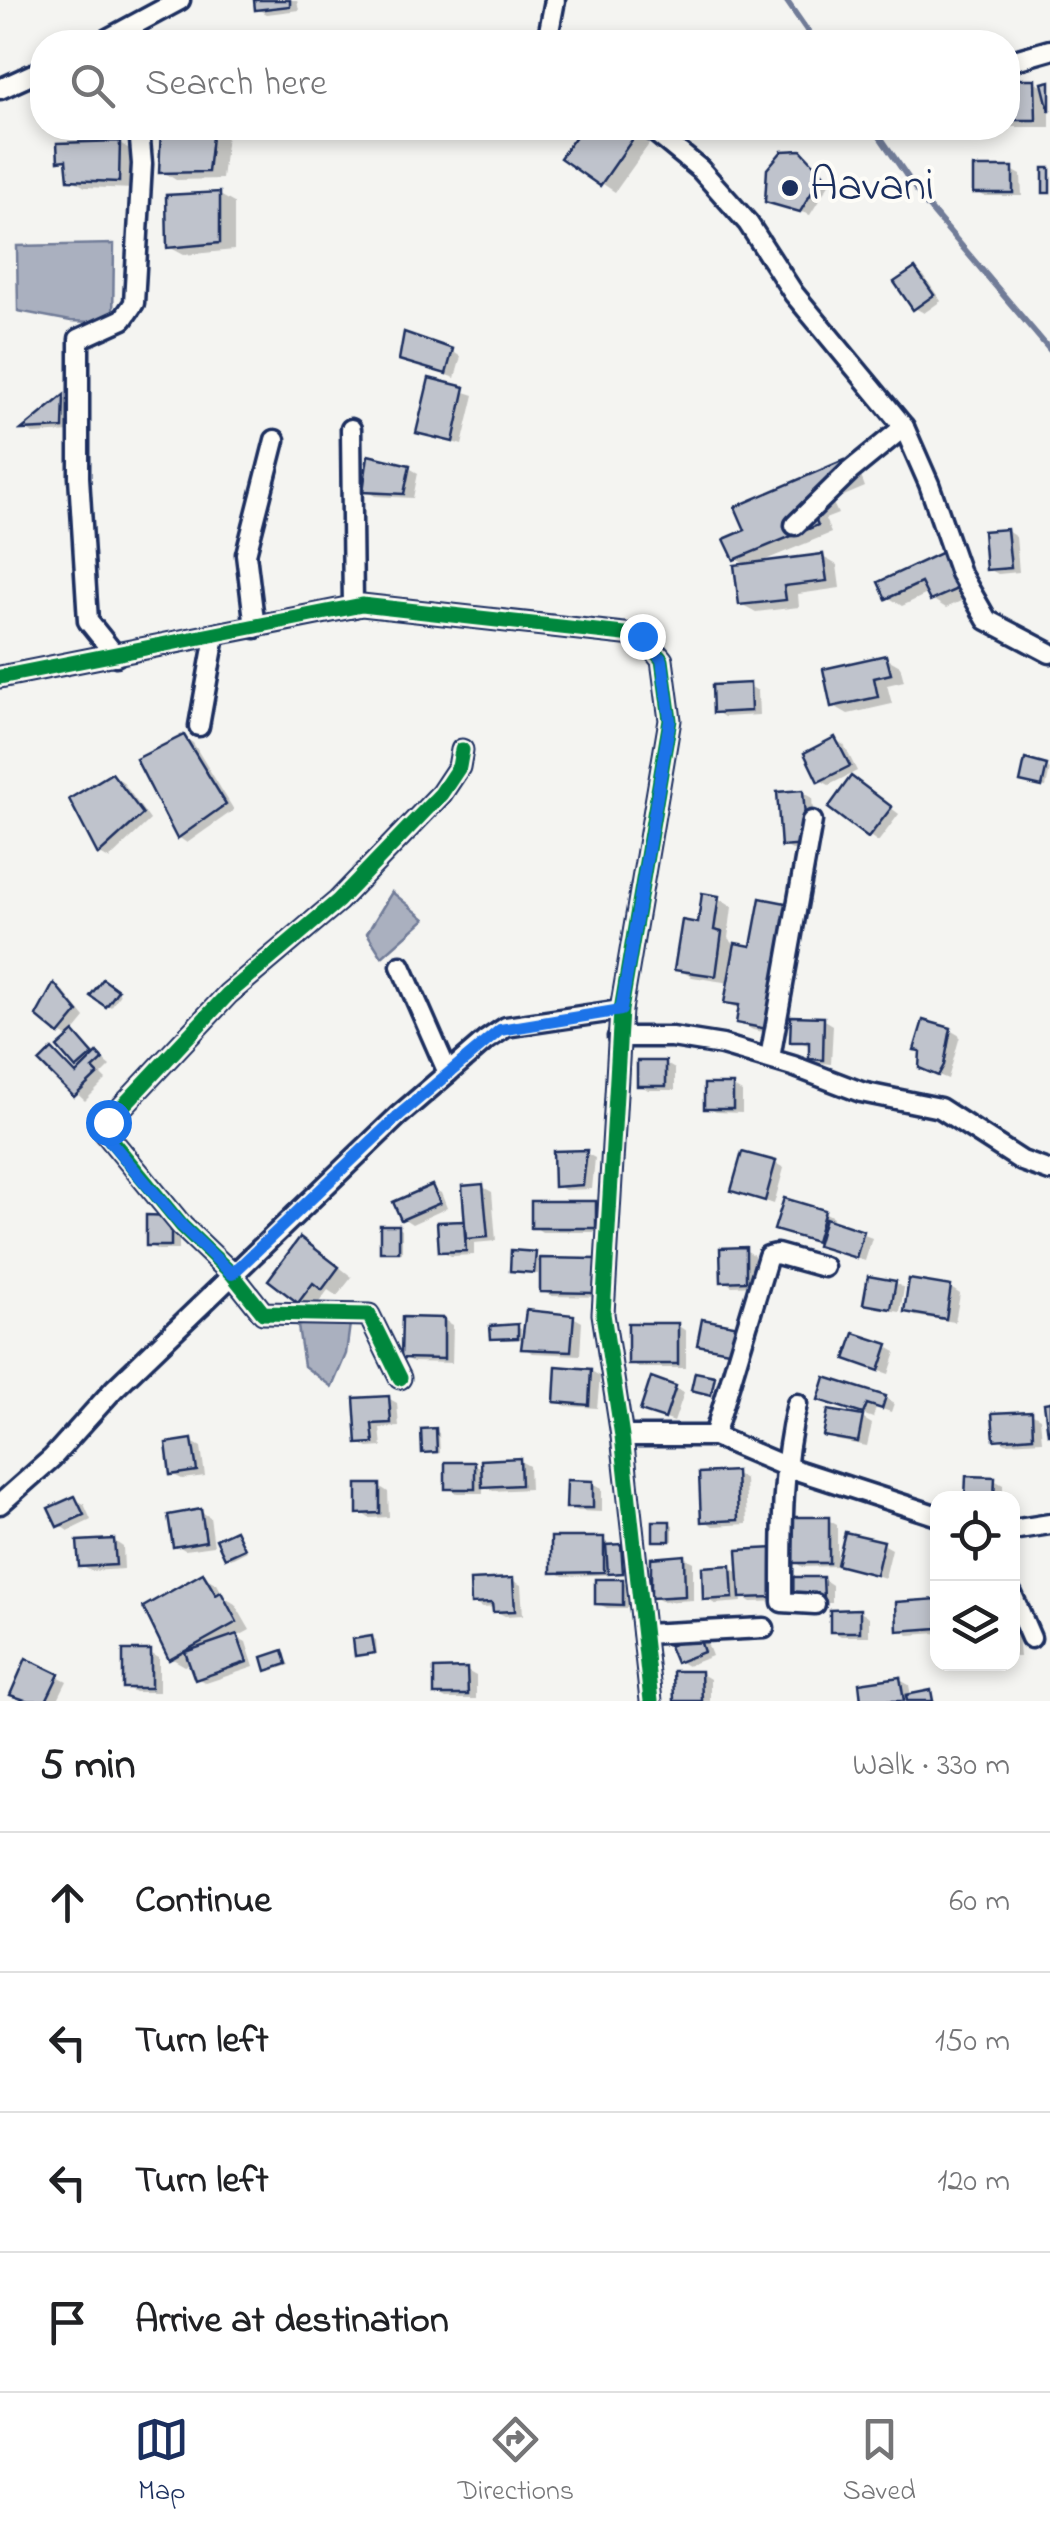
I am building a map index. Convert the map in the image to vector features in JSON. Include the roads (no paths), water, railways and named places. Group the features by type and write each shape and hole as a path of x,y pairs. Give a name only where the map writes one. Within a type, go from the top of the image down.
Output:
{"street":[{"path":"139,30 180,0"},
{"path":"549,30 555,0"},
{"path":"1020,59 1050,50"},
{"path":"0,89 30,75"},
{"path":"116,656 88,621 79,477 79,340 123,319 134,303 140,140"},
{"path":"665,140 700,169 748,224 794,294 904,426 960,574 987,620 1050,653"},
{"path":"795,526 850,470 904,426"},
{"path":"351,429 353,607"},
{"path":"255,628 246,554 275,440"},
{"path":"0,677 362,605 642,636 662,660 670,720 621,1010 603,1314 622,1436 651,1701"},
{"path":"199,726 215,636"},
{"path":"400,1378 369,1315 263,1313 232,1274 182,1226 104,1133 106,1125 228,994 338,901 457,767"},
{"path":"770,1058 812,821"},
{"path":"401,966 448,1072"},
{"path":"0,1504 52,1458 114,1389 232,1274 448,1072 506,1027 621,1010"},
{"path":"618,1038 672,1037 770,1058 862,1092 940,1108 1022,1161 1050,1171"},
{"path":"714,1436 768,1256 776,1254 824,1267"},
{"path":"797,1404 786,1468 782,1602 815,1604"},
{"path":"622,1436 714,1436 786,1468 930,1513"},
{"path":"1020,1529 1050,1524"},
{"path":"1020,1612 1032,1638"},
{"path":"644,1634 764,1628"}],"water":[{"path":"114,244 113,323 71,321 18,311 17,246"},
{"path":"392,892 425,919 382,957 367,933"},
{"path":"352,1309 346,1354 332,1387 304,1366 298,1326"}],"waterway":[{"path":"786,0 807,30"},
{"path":"882,140 926,204 1050,350"}],"place":[{"name":"Aavani","path":"790,188"}]}
